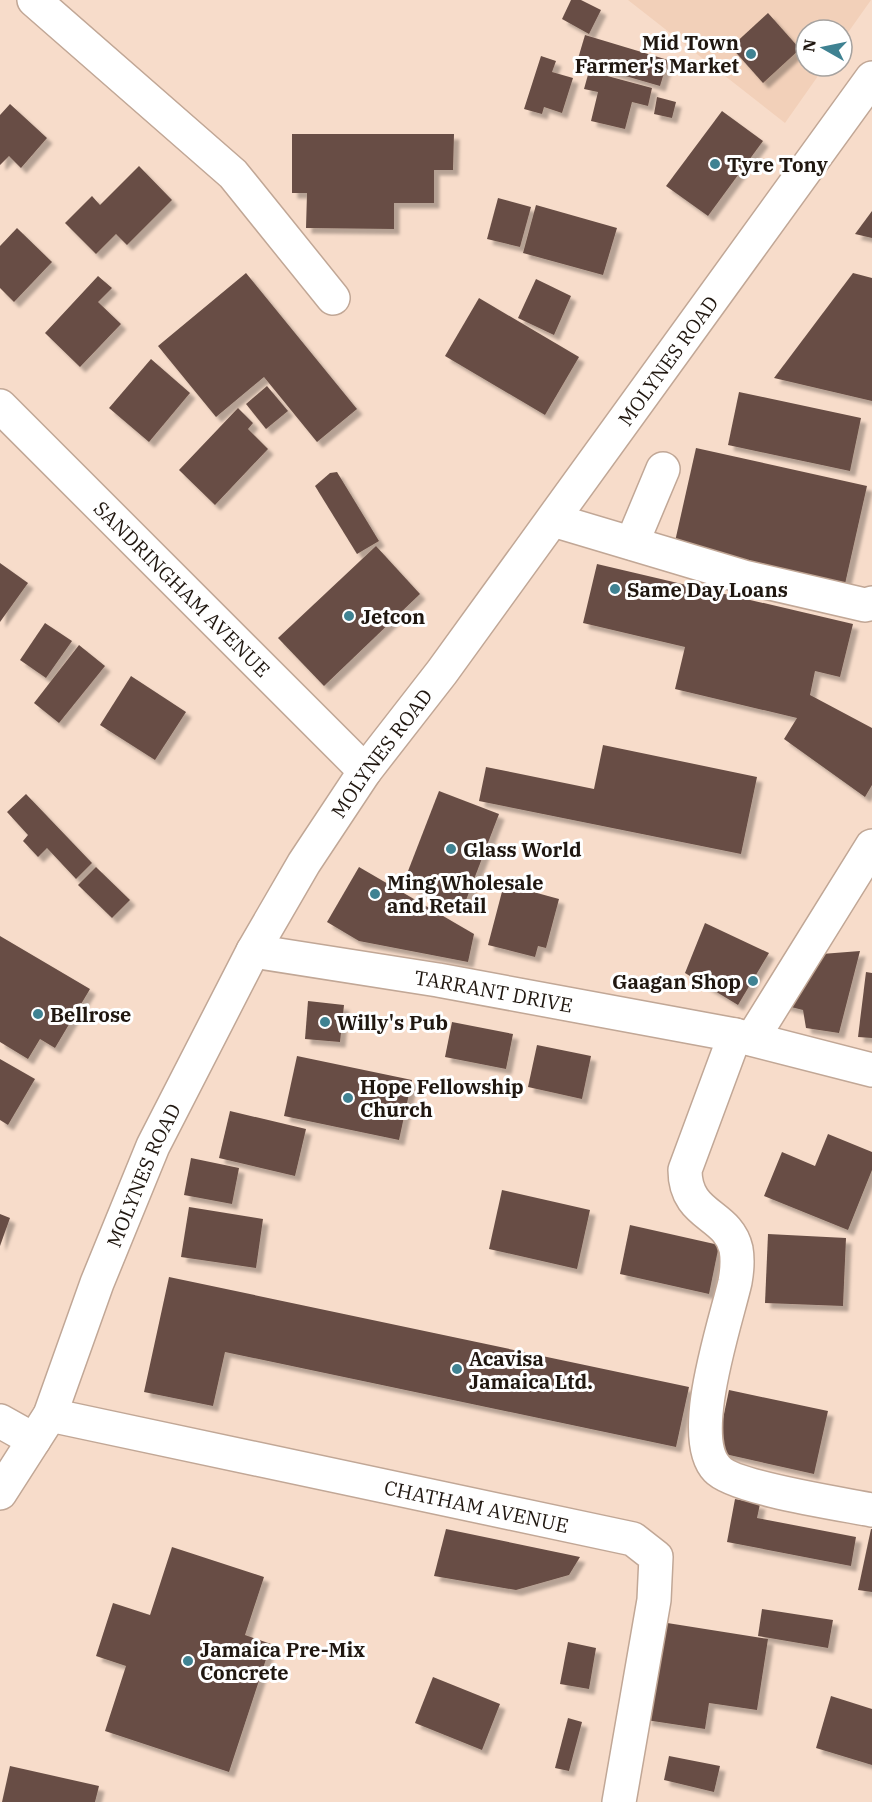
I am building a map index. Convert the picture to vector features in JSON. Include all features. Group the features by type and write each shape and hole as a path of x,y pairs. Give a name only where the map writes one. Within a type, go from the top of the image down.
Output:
{"street":[{"path":"34,0 233,174 333,298"},
{"name":"MOLYNES ROAD","path":"0,1493 42,1428 97,1283 153,1146 253,951 304,863 365,771 442,672 872,78"},
{"name":"SANDRINGHAM AVENUE","path":"0,407 365,771"},
{"path":"632,543 663,468"},
{"path":"553,520 744,577 865,605 872,603"},
{"path":"872,846 743,1037 685,1170 685,1186 690,1198 725,1230 735,1246 738,1261 705,1406 704,1434 708,1455 717,1470 743,1482 872,1510"},
{"name":"TARRANT DRIVE","path":"253,951 438,980 743,1037 872,1070"},
{"path":"0,1421 42,1428"},
{"name":"CHATHAM AVENUE","path":"42,1428 633,1539 656,1557 654,1600 619,1802"}],"shaded area":[{"name":"Mid Town Farmer's Market","path":"628,0 871,0 854,24 854,18 794,18 794,78 817,78 785,123"}],"building":[{"path":"571,0 581,0 601,10 589,34 562,19"},
{"path":"768,13 794,42 794,55 763,83 731,47"},
{"path":"585,35 668,60 660,86 577,62"},
{"path":"541,56 556,61 552,72 573,78 562,113 544,107 542,114 524,109"},
{"path":"589,71 652,88 648,106 632,102 625,129 591,121 598,92 584,89"},
{"path":"657,97 676,102 672,118 654,114"},
{"path":"10,104 47,138 21,168 9,156 0,165 0,115"},
{"name":"Tyre Tony","path":"722,111 763,141 708,216 666,186"},
{"path":"292,134 454,134 453,170 434,170 434,203 394,203 394,229 306,228 307,193 292,193"},
{"path":"139,166 172,200 127,245 116,234 96,254 65,223 92,196 100,205"},
{"path":"498,198 531,207 520,247 487,239"},
{"path":"536,205 617,228 603,275 523,253"},
{"path":"872,211 872,238 855,234"},
{"path":"17,228 52,262 14,302 0,288 0,246"},
{"path":"246,273 357,409 317,442 264,377 216,417 158,346"},
{"path":"853,273 872,278 872,401 774,378"},
{"path":"98,276 112,288 98,302 121,324 80,367 45,333"},
{"path":"536,279 571,296 554,335 518,318"},
{"path":"479,298 579,357 545,415 445,356"},
{"path":"151,359 190,393 149,442 109,408"},
{"path":"267,386 288,411 266,429 246,404"},
{"path":"739,392 861,418 850,471 728,445"},
{"path":"238,408 253,423 248,429 268,449 215,505 179,470"},
{"path":"696,448 867,486 845,584 674,546"},
{"path":"337,472 379,541 357,554 315,486 330,473"},
{"name":"Jetcon","path":"376,546 420,594 324,686 278,638"},
{"path":"0,563 28,583 0,622"},
{"path":"597,564 853,624 840,677 815,671 810,695 872,728 872,785 865,797 784,739 797,718 675,689 685,647 583,623"},
{"path":"45,623 72,641 46,678 20,660"},
{"path":"79,645 105,666 59,723 34,703"},
{"path":"131,676 186,712 155,760 100,725"},
{"path":"603,745 757,777 741,854 479,801 486,767 594,789"},
{"name":"Glass World","path":"439,791 499,814 463,908 403,884"},
{"path":"26,794 92,863 76,879 47,848 38,857 23,841 28,835 7,812"},
{"path":"96,867 130,900 112,918 78,885"},
{"name":"Ming Wholesale and Retail","path":"359,867 474,934 468,962 359,941 327,922"},
{"path":"504,884 559,899 546,948 538,946 535,957 488,945"},
{"path":"705,923 769,953 738,1005 685,973"},
{"name":"Bellrose","path":"0,936 90,989 55,1048 40,1039 28,1059 0,1042"},
{"path":"860,951 839,1033 806,1028 803,1010 783,1005 809,955"},
{"path":"866,972 872,973 872,1038 858,1037"},
{"name":"Willy's Pub","path":"308,1001 344,1005 340,1042 305,1039"},
{"path":"452,1022 513,1034 506,1069 445,1057"},
{"path":"537,1045 591,1056 582,1099 528,1087"},
{"name":"Hope Fellowship Church","path":"297,1056 412,1080 399,1140 284,1116"},
{"path":"0,1059 35,1079 8,1125 0,1120"},
{"path":"230,1111 306,1129 295,1176 219,1158"},
{"path":"828,1134 872,1152 872,1170 848,1230 764,1196 782,1152 815,1166"},
{"path":"191,1158 239,1168 232,1204 184,1195"},
{"path":"502,1190 590,1210 577,1269 489,1249"},
{"path":"189,1207 263,1219 256,1268 181,1257"},
{"path":"0,1214 10,1218 0,1246"},
{"path":"630,1225 719,1245 709,1294 620,1274"},
{"path":"768,1234 846,1238 843,1306 765,1303"},
{"name":"Acavisa Jamaica Ltd.","path":"169,1277 689,1387 676,1447 225,1352 213,1406 144,1392"},
{"path":"729,1390 828,1411 814,1474 716,1452"},
{"path":"735,1499 760,1504 757,1518 856,1537 851,1566 727,1542"},
{"path":"446,1529 580,1557 569,1575 516,1590 434,1576"},
{"path":"872,1529 872,1592 858,1590"},
{"name":"Jamaica Pre-Mix Concrete","path":"172,1547 264,1577 245,1635 271,1644 229,1772 105,1731 126,1666 96,1656 113,1603 150,1615"},
{"path":"762,1609 833,1620 828,1648 758,1636"},
{"path":"661,1622 768,1639 757,1710 709,1703 705,1729 646,1720"},
{"path":"568,1642 596,1648 589,1689 560,1684"},
{"path":"433,1677 500,1704 482,1750 415,1723"},
{"path":"831,1696 872,1709 872,1765 816,1748"},
{"path":"568,1718 582,1722 569,1771 555,1768"},
{"path":"669,1756 720,1766 714,1792 664,1780"},
{"path":"10,1766 99,1786 95,1802 2,1802"}],"place":[{"name":"Mid Town Farmer's Market","path":"751,54"},
{"name":"Tyre Tony","path":"715,164"},
{"name":"Same Day Loans","path":"615,589"},
{"name":"Jetcon","path":"349,616"},
{"name":"Glass World","path":"451,849"},
{"name":"Ming Wholesale and Retail","path":"375,894"},
{"name":"Gaagan Shop","path":"753,981"},
{"name":"Bellrose","path":"38,1014"},
{"name":"Willy's Pub","path":"325,1022"},
{"name":"Hope Fellowship Church","path":"348,1098"},
{"name":"Acavisa Jamaica Ltd.","path":"457,1369"},
{"name":"Jamaica Pre-Mix Concrete","path":"188,1661"}]}
